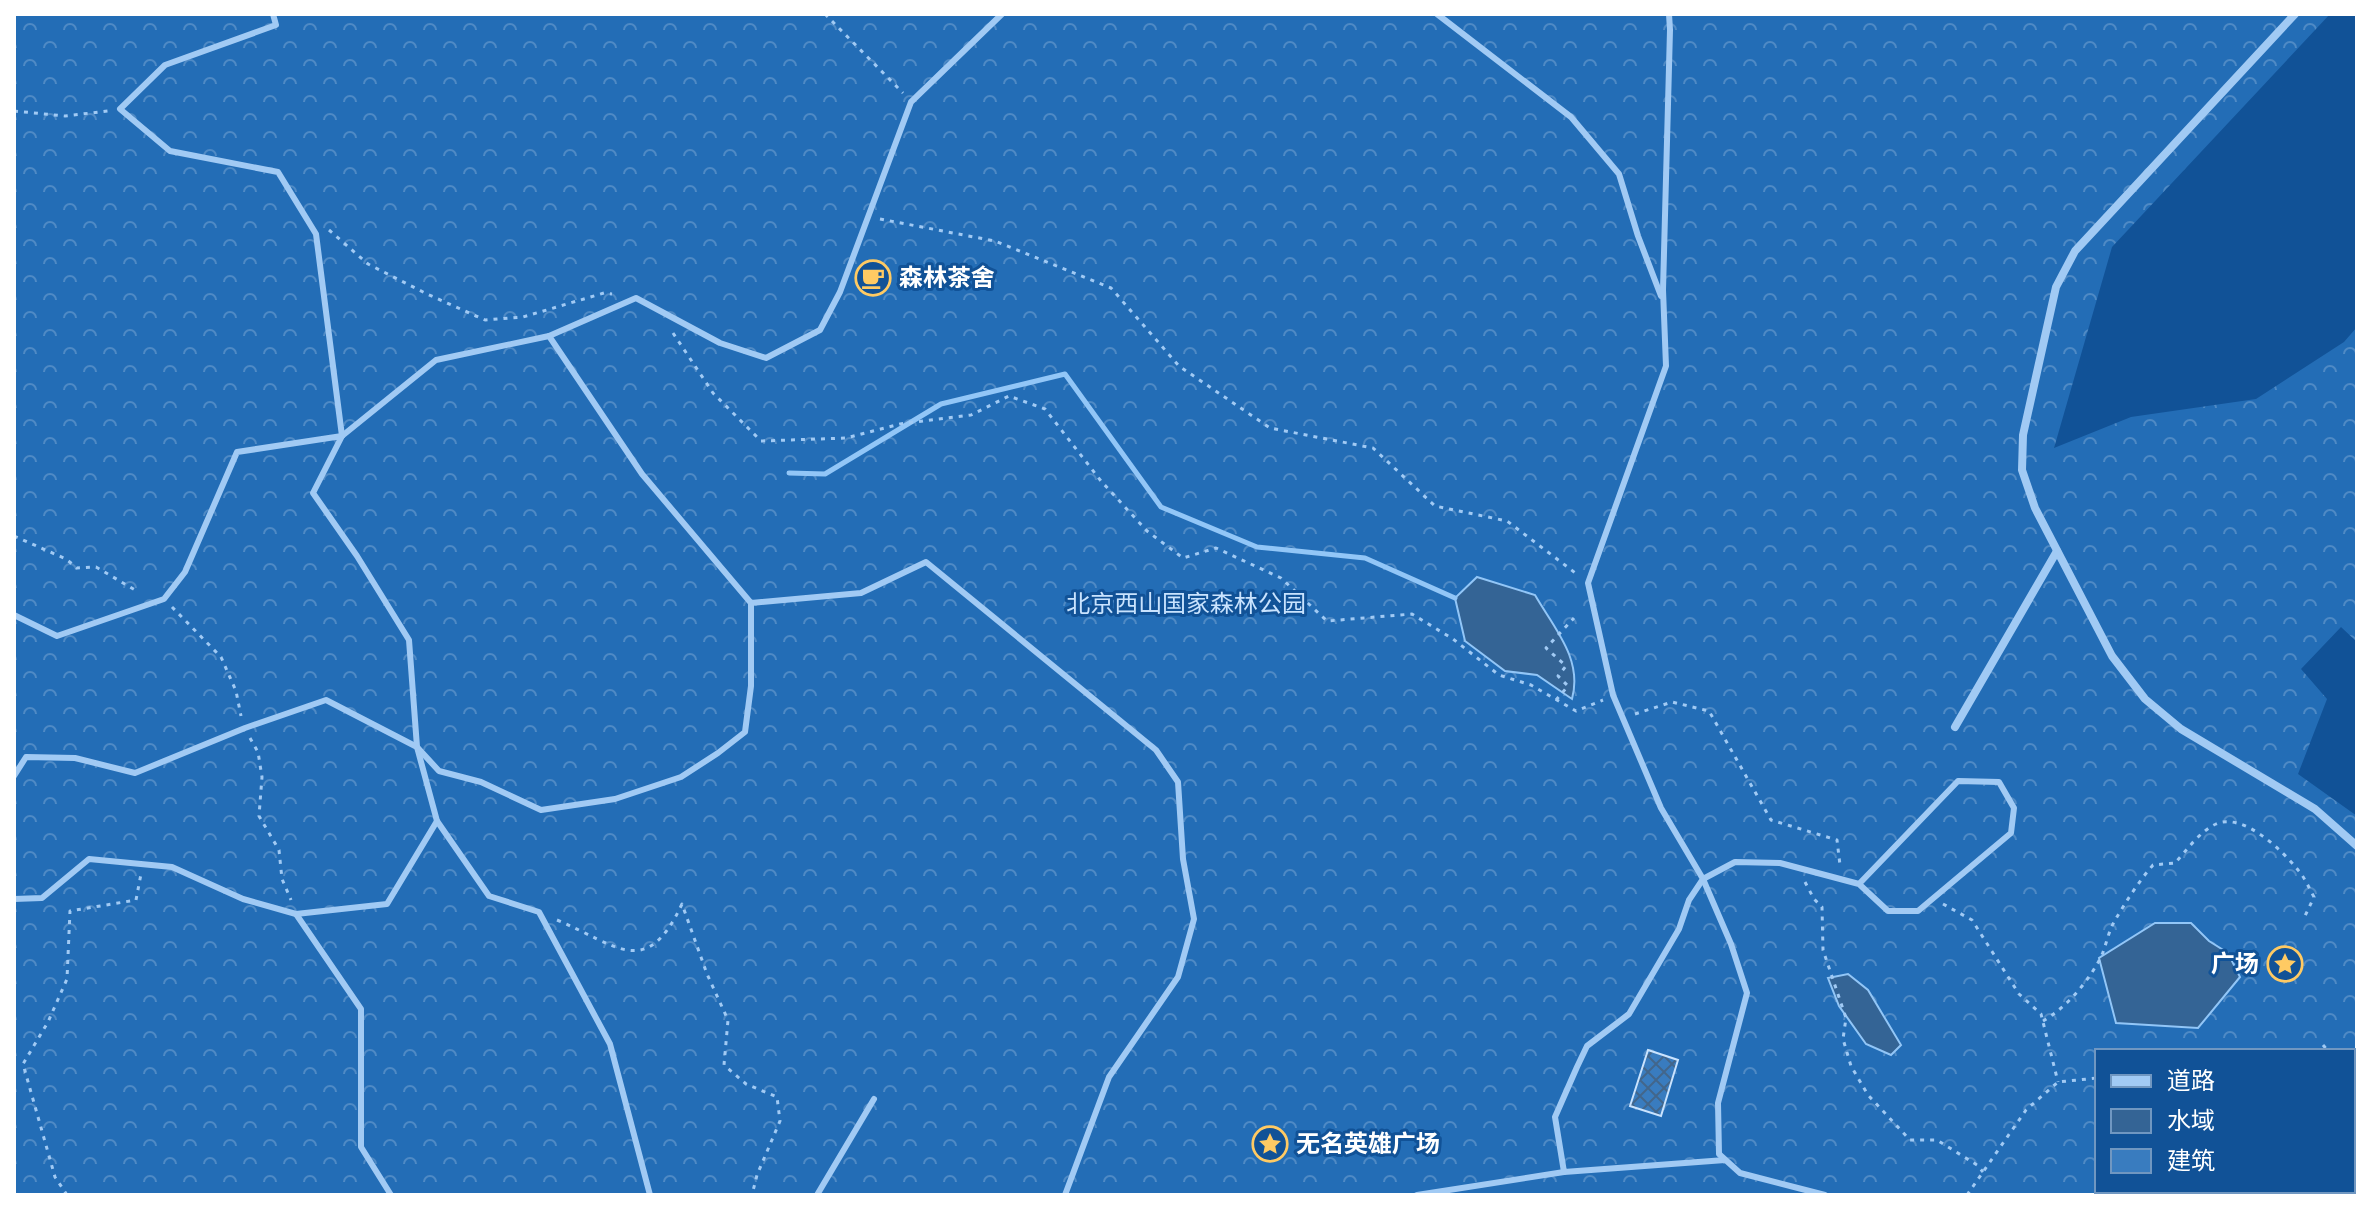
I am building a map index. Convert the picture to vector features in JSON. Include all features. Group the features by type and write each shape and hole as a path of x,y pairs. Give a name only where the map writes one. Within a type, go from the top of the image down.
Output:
{"street":[{"path":"2295,14 2075,251 2056,287 2023,435 2022,470 2035,508 2112,656 2145,699 2181,729 2315,809 2357,846"},
{"path":"1955,727 2057,551"}],"lane":[{"path":"273,14 276,25 165,65 120,109 170,151 278,172 316,234 342,436"},
{"path":"650,1195 610,1044 539,912 489,896 437,821 417,747 409,640 313,493 342,436 436,360 549,336 636,298 720,343 766,358 820,330 840,292 911,102 1002,14"},
{"path":"1437,14 1571,117 1619,174 1638,236 1664,302"},
{"path":"1669,14 1664,302 1666,366 1588,583 1613,695 1661,808 1703,879 1731,944 1747,993 1718,1103 1719,1154 1740,1173 1825,1195"},
{"path":"14,776 26,757 75,758 135,773 245,728 326,700 417,747 439,771 481,782 541,810 615,799 681,777 745,732 751,686 751,603 642,474 549,336"},
{"path":"14,615 57,636 164,599 185,572 237,452 342,436"},
{"path":"751,603 861,593 926,562 1156,750 1178,782 1183,859 1194,919 1178,977 1109,1077 1065,1195"},
{"path":"1564,1172 1555,1117 1577,1067 1587,1046 1629,1014 1679,929 1689,900 1703,879 1735,862 1780,863 1859,884 1888,911 1918,911 2011,833 2014,808 1999,782 1958,781 1859,884"},
{"path":"14,899 42,898 89,859 172,867 243,899 296,914 387,904 437,821"},
{"path":"296,914 361,1009 361,1147 391,1195"},
{"path":"817,1195 874,1099"},
{"path":"1417,1195 1564,1172 1725,1160"}],"path":[{"path":"825,14 911,102"},
{"path":"14,111 65,116 120,109"},
{"path":"868,217 995,241 1111,288 1179,366 1270,428 1373,448 1435,506 1507,521 1588,583"},
{"path":"326,228 368,264 485,320 523,317 604,293 636,298"},
{"path":"673,333 713,393 761,441 846,438 900,424 971,415 1009,396 1045,409 1101,481 1147,531 1183,558 1216,548 1281,578 1327,621 1412,614 1453,639 1499,675 1531,685 1576,711 1613,695"},
{"path":"14,536 66,559 77,568 96,567 135,590 143,606"},
{"path":"164,599 221,657 236,691 245,728 258,752 262,777 259,816 279,850 282,879 296,914"},
{"path":"1556,700 1568,686 1558,676 1566,666 1546,648 1574,618"},
{"path":"1624,718 1672,702 1709,711 1771,820 1837,840 1841,880"},
{"path":"2043,1021 2058,1012 2085,982 2100,957 2114,922 2134,894 2138,882 2153,865 2175,863 2193,842 2216,823 2242,822 2300,871 2314,897 2304,918"},
{"path":"67,1195 55,1177 23,1064 48,1022 67,979 70,911 136,900 143,864"},
{"path":"1804,870 1805,883 1822,907 1823,950 1846,1018 1843,1039 1851,1066 1868,1095 1910,1140 1937,1140 1983,1172"},
{"path":"1933,898 1972,920 2019,994 2041,1014 2058,1082"},
{"path":"539,912 629,952 653,947 671,929 682,904 707,974 728,1020 724,1065 746,1084 777,1097 780,1121 757,1175 752,1195"},
{"path":"2323,1045 2326,1049"},
{"path":"1967,1195 2026,1110 2058,1082 2095,1078"}],"green space":[{"name":"北京西山国家森林公园","path":"14,14 2330,14 2112,247 2054,448 2131,417 2256,399 2344,342 2357,327 2357,642 2341,627 2301,669 2327,699 2298,774 2357,816 2357,1195 14,1195"}],"water":[{"path":"1477,577 1535,595 1570,657 1574,671 1572,699 1537,675 1505,671 1465,641 1455,598"},
{"path":"2155,923 2191,923 2209,941 2228,953 2240,977 2198,1028 2116,1023 2099,958"},
{"path":"1848,974 1868,990 1901,1045 1891,1055 1866,1044 1839,1006 1828,978"}],"building":[{"path":"1648,1050 1678,1060 1661,1116 1630,1106"}],"waterway":[{"path":"789,473 825,474 941,404 1065,374 1161,507 1257,547 1365,558 1455,598"}],"place":[{"name":"森林茶舍","path":"873,278"},
{"name":"广场","path":"2285,964"},
{"name":"无名英雄广场","path":"1270,1144"}]}
